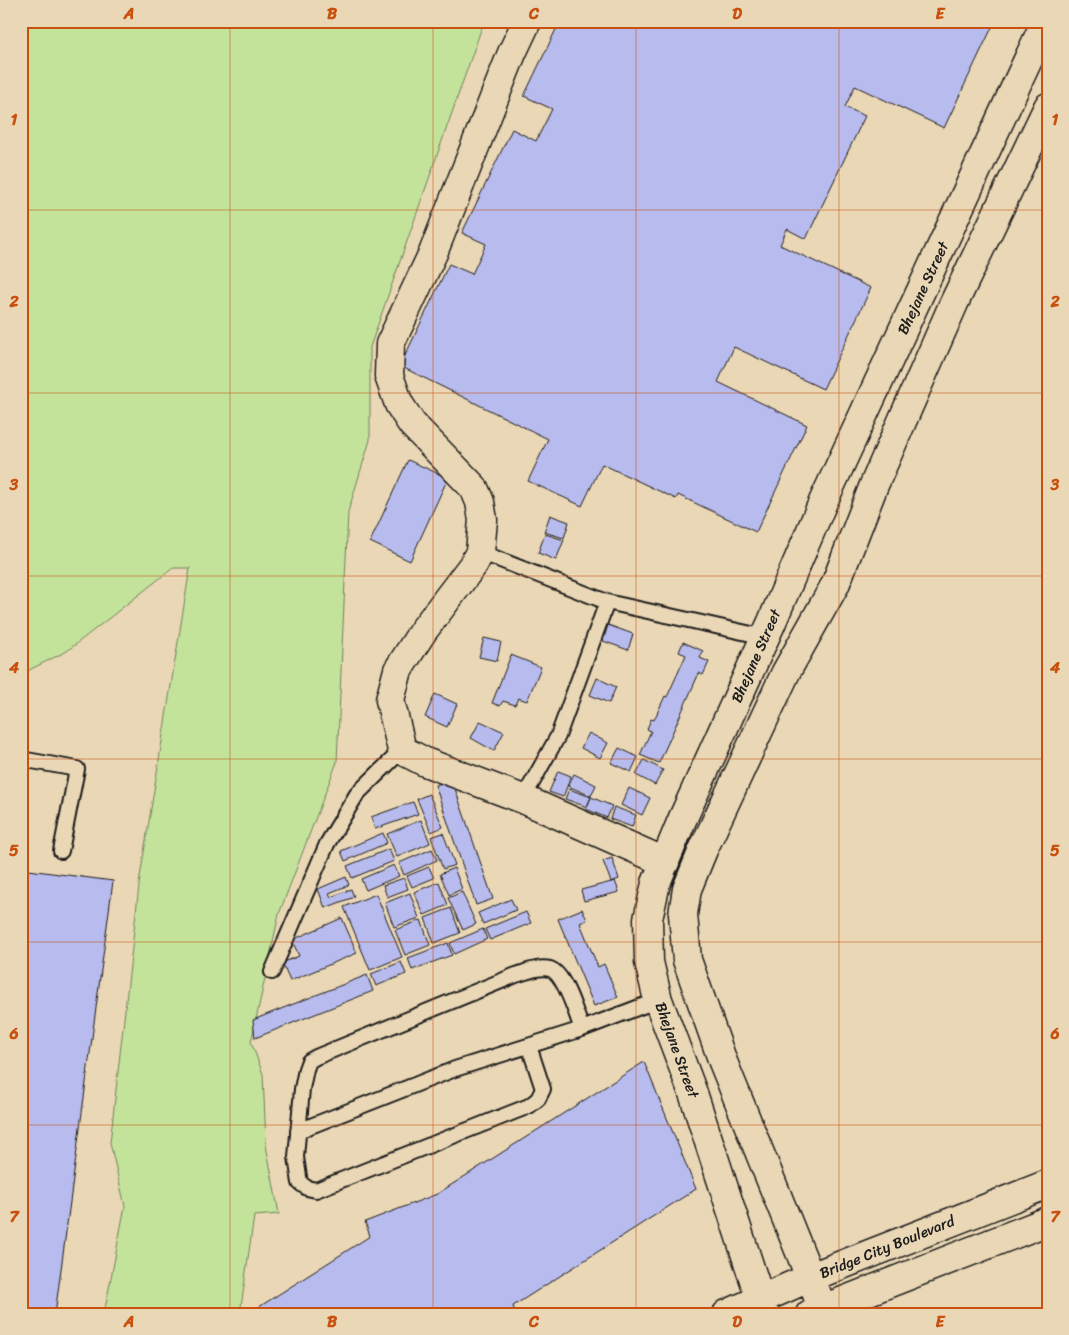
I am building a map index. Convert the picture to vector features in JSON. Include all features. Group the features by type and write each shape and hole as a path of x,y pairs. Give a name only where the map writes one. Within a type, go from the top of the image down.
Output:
{"street":[{"path":"528,21 512,54 433,253 390,344 388,362 391,387 412,424 474,488 480,502 483,520 480,552 473,565 424,631 398,670 390,700 402,750 424,762 523,799 665,862"},
{"name":"Bhejane Street","path":"763,1307 693,1093 658,1000 648,962 648,919 656,883 823,502 1046,21"},
{"path":"1048,107 950,312 874,485 834,585 786,672 703,850 687,888 683,914 687,960 722,1062 811,1278 819,1312 1048,1220"},
{"name":"Bridge City Boulevard","path":"727,1314 763,1307 811,1278 1048,1184"}],"lane":[{"path":"480,552 607,602 765,637"},
{"path":"523,799 558,736 607,602"},
{"path":"272,972 327,844 357,794 402,750"},
{"path":"21,759 76,769 62,851"},
{"path":"529,1046 543,1089 534,1103 316,1190 307,1188 300,1183 296,1157 302,1089 309,1061 331,1050 516,975 538,968 549,969 558,973 582,1029"},
{"path":"298,1131 455,1069 582,1029 658,1000"}],"green space":[{"path":"21,21 484,21 370,347 370,440 348,512 337,762 279,914 251,1042 263,1074 266,1145 279,1214 254,1216 240,1314 104,1314 125,1206 110,1143 140,877 190,568 173,568 67,651 21,674"}],"building":[{"path":"560,21 995,21 944,128 855,86 845,107 865,116 806,239 787,229 780,245 871,288 823,389 734,347 718,382 807,425 756,532 678,495 676,499 602,464 582,506 528,481 548,439 400,366 449,264 472,274 486,244 462,233 512,129 536,141 552,109 524,96"},
{"path":"408,460 448,478 410,561 370,542"},
{"path":"550,515 569,522 564,538 544,532"},
{"path":"545,534 564,540 556,560 538,553"},
{"path":"608,625 633,634 628,650 603,641"},
{"path":"484,638 501,642 497,661 479,657"},
{"path":"683,642 703,651 700,658 709,662 703,675 699,673 659,763 640,755 651,731 647,729 651,719 654,720 665,696 667,697 686,655 679,652"},
{"path":"511,655 541,667 527,701 518,698 515,705 503,701 500,706 492,703"},
{"path":"597,678 616,687 609,703 590,695"},
{"path":"435,694 457,704 447,727 425,717"},
{"path":"480,721 504,732 494,751 471,738"},
{"path":"589,733 608,743 600,758 581,748"},
{"path":"619,748 638,757 631,772 611,763"},
{"path":"644,760 663,770 655,785 636,775"},
{"path":"558,771 571,776 563,797 549,792"},
{"path":"574,774 596,785 591,796 568,786"},
{"path":"452,780 493,899 476,905 435,785"},
{"path":"629,788 650,798 642,815 621,805"},
{"path":"569,789 591,797 587,807 565,799"},
{"path":"429,794 443,827 431,832 417,799"},
{"path":"591,797 612,806 607,818 586,809"},
{"path":"413,802 418,814 375,829 371,817"},
{"path":"614,807 636,815 632,827 610,819"},
{"path":"421,820 430,843 397,857 387,834"},
{"path":"383,833 387,843 345,861 341,851"},
{"path":"443,833 455,865 443,869 431,837"},
{"path":"389,849 394,861 352,878 347,866"},
{"path":"432,849 437,860 404,875 399,863"},
{"path":"612,858 619,879 611,882 603,861"},
{"path":"394,865 399,876 366,890 361,879"},
{"path":"429,867 434,878 412,887 407,876"},
{"path":"454,868 462,889 449,895 440,874"},
{"path":"21,869 113,881 55,1314 21,1314"},
{"path":"346,877 349,885 329,893 331,897 351,889 354,897 325,908 318,889"},
{"path":"404,878 408,889 387,897 383,885"},
{"path":"615,881 619,892 584,901 581,890"},
{"path":"439,882 448,905 424,915 414,892"},
{"path":"462,892 476,924 463,930 448,898"},
{"path":"410,893 419,918 394,927 385,903"},
{"path":"376,894 402,957 370,970 344,907"},
{"path":"511,899 516,910 483,924 478,913"},
{"path":"451,908 460,933 434,943 425,918"},
{"path":"582,909 587,920 580,923 598,967 604,964 618,997 594,1006 558,919"},
{"path":"526,912 531,923 490,940 485,929"},
{"path":"342,918 357,953 290,981 282,963 299,956 292,940"},
{"path":"421,920 430,945 405,955 395,930"},
{"path":"483,929 487,939 454,954 450,943"},
{"path":"448,943 452,955 412,970 408,958"},
{"path":"401,962 406,974 376,986 371,974"},
{"path":"367,975 373,991 255,1038 253,1020"},
{"path":"644,1062 696,1189 513,1306 516,1314 248,1314 370,1236 365,1222 437,1194"}]}
